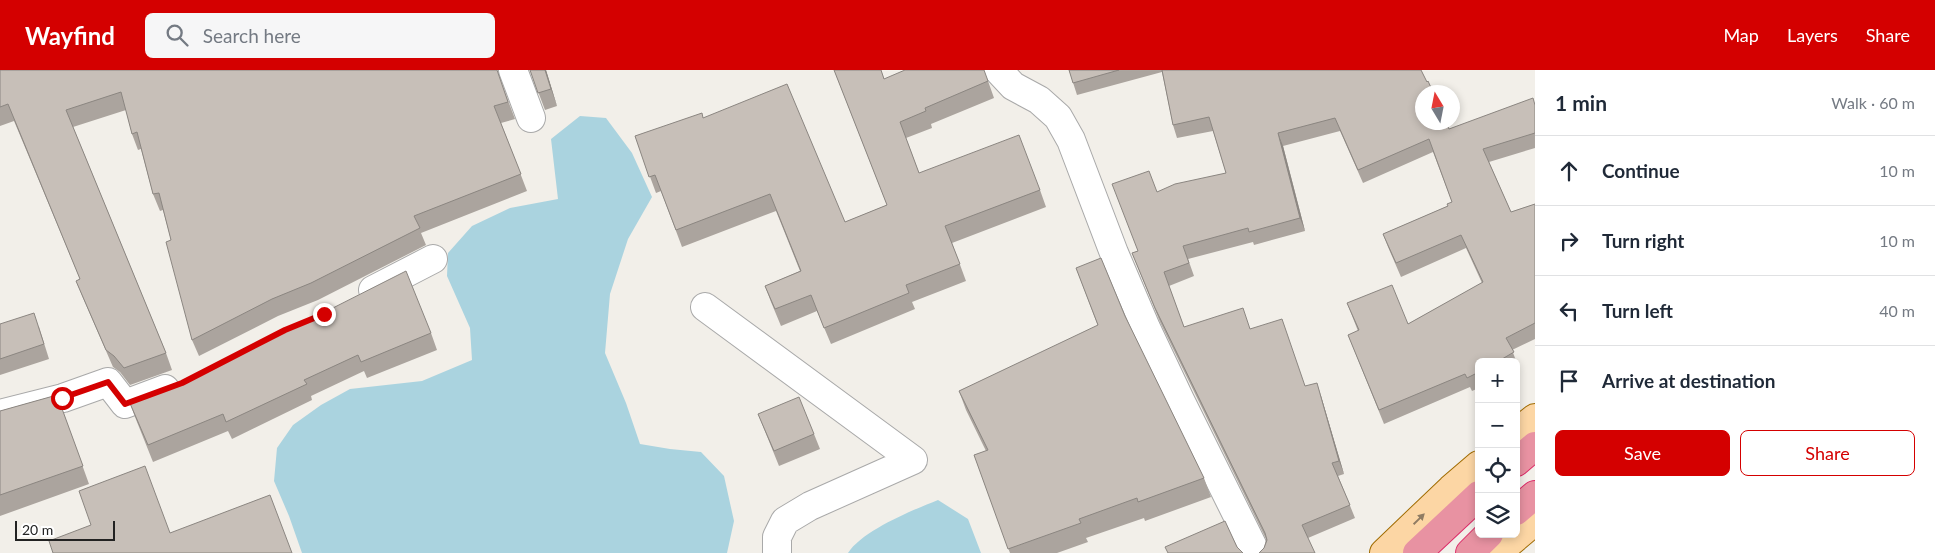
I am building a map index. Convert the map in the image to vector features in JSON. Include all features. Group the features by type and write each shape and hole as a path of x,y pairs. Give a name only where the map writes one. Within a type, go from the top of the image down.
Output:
{"highway":[{"path":"1520,459 1535,446"},
{"path":"1520,508 1535,495"},
{"path":"1417,553 1475,499"},
{"path":"1470,553 1485,538"}],"main road":[{"path":"1520,431 1535,418"},
{"path":"1384,553 1451,488 1475,468"},
{"path":"1497,553 1535,521"}],"street":[{"path":"513,70 530,118"},
{"path":"998,70 1013,86 1039,100 1058,117 1071,140 1092,198 1146,328 1256,553"},
{"path":"350,301 433,259"},
{"path":"705,307 913,460 810,506 785,521 777,537 777,553"},
{"path":"0,414 62,398 108,382 125,404 190,378"}],"water":[{"path":"580,116 606,118 632,153 652,197 628,239 610,294 605,353 626,403 640,444 701,452 724,476 734,521 727,553 302,553 274,481 277,448 293,425 321,405 350,389 422,381 472,360 470,328 447,276 448,253 472,226 510,208 558,199 551,139"},
{"path":"938,500 968,519 981,553 848,553 865,536 876,529 902,515"}],"building":[{"path":"0,70 497,70 508,102 494,106 521,174 414,216 420,228 311,283 272,299 192,340 166,242 171,240 159,193 153,194 137,132 132,134 121,92 66,110 166,353 124,368 106,350 76,281 80,279 8,104 0,107"},
{"path":"530,70 545,70 551,89 538,93"},
{"path":"834,70 881,70 884,79 905,70 984,70 988,81 925,108 926,111 900,122 919,173 1019,135 1040,190 945,226 960,264 906,285 909,293 824,328 811,295 775,309 765,286 801,271 770,194 676,230 655,175 649,177 635,136 702,113 703,118 787,84 845,222 887,205"},
{"path":"1069,70 1119,70 1073,83"},
{"path":"1162,70 1421,70 1430,85 1415,85 1415,130 1460,130 1460,125 1533,98 1535,105 1535,133 1483,149 1511,212 1535,204 1535,323 1506,338 1514,352 1504,358 1475,358 1475,374 1467,378 1465,374 1379,410 1348,335 1359,330 1347,303 1392,285 1408,324 1483,282 1461,235 1396,263 1383,234 1448,206 1447,204 1452,202 1429,139 1358,170 1335,118 1278,133 1300,218 1249,232 1248,228 1183,246 1189,263 1164,272 1184,327 1243,308 1250,329 1282,319 1305,386 1317,383 1339,461 1332,463 1350,505 1302,525 1315,553 1259,553 1264,548 1267,540 1265,533 1155,308 1132,253 1138,251 1112,184 1149,171 1157,192 1175,184 1226,173 1209,117 1173,125"},
{"path":"1101,258 1125,316 1204,478 1138,502 1137,498 1079,519 1081,523 1008,549 974,455 988,450 959,391 1098,325 1076,268"},
{"path":"406,271 431,333 361,362 358,355 304,380 307,384 226,422 223,414 148,445 129,401 182,381 286,328 325,312"},
{"path":"34,313 44,344 0,359 0,324"},
{"path":"57,395 83,466 0,495 0,411"},
{"path":"799,397 814,434 774,451 758,414"},
{"path":"145,466 170,533 270,495 292,553 53,553 49,541 91,525 79,491"},
{"path":"1225,521 1237,547 1243,553 1168,553 1165,547"}],"route":[{"path":"62,398 108,382 125,404 182,383 285,330 324,314"}]}
